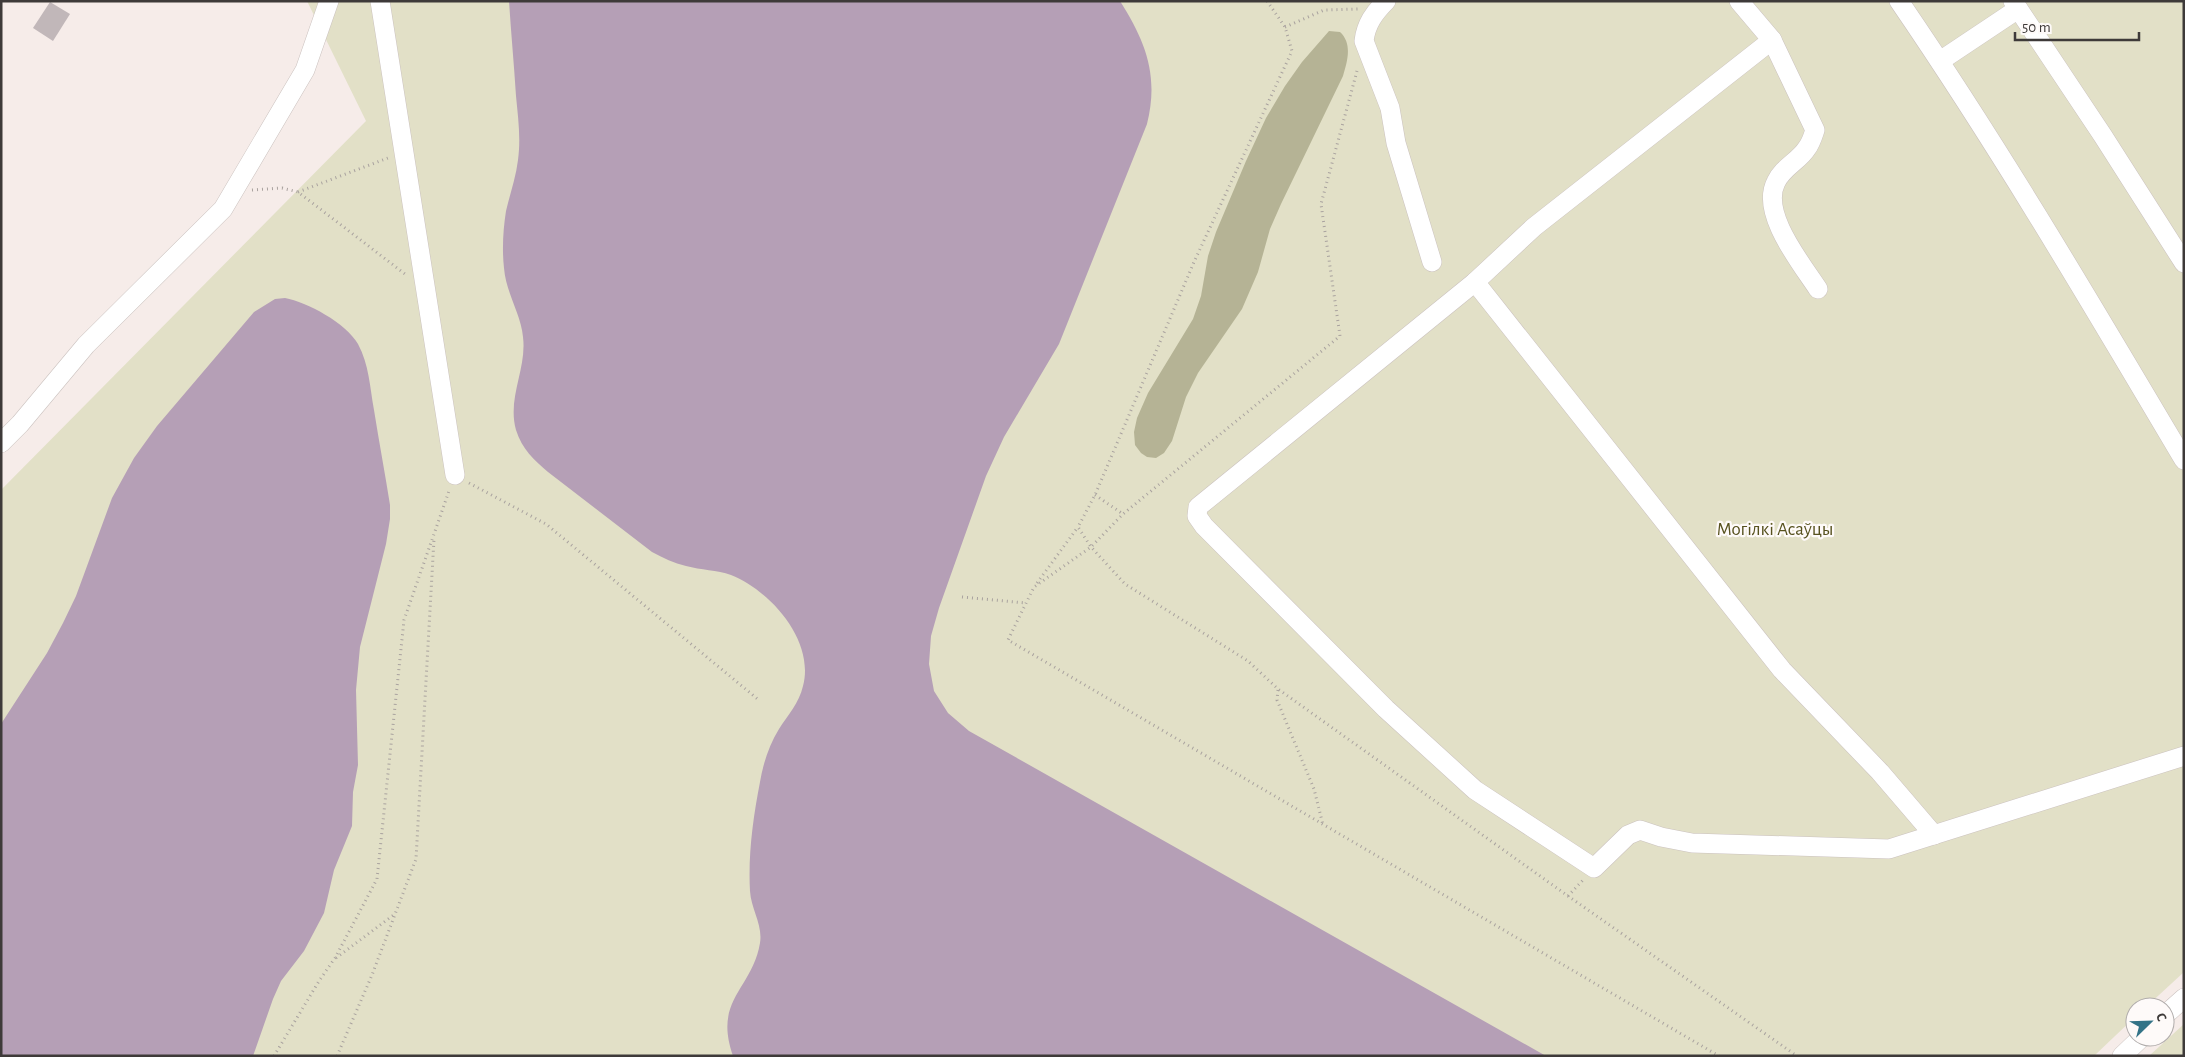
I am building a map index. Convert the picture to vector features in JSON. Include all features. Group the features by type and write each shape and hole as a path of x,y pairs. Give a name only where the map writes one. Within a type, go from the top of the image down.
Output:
{"street":[{"path":"1,443 20,424 86,345 223,209 305,70 329,1"},
{"path":"380,1 455,475"},
{"path":"1739,1 1772,40 1815,130 1807,149 1787,166 1775,182 1771,202 1783,234 1818,289"},
{"path":"1899,1 1940,61 2092,304 2184,460"},
{"path":"1940,61 2015,5 2103,136 2184,263"},
{"path":"1380,8 1365,32 1364,42 1390,108 1396,144 1432,262"},
{"path":"1772,40 1534,227 1474,282 1198,508 1197,516 1204,526 1386,709 1475,790 1594,868 1628,835 1640,830 1661,837 1692,843 1889,848 2184,756"},
{"path":"1474,282 1782,670 1880,772 1934,835"},
{"path":"2122,1056 2131,1047"}],"path":[{"path":"1034,587 1078,527 1094,495 1194,262 1292,51 1285,26 1267,1"},
{"path":"1285,26 1324,10 1380,8"},
{"path":"298,192 404,152"},
{"path":"233,192 282,188 298,192 426,290"},
{"path":"274,1056 335,958 377,879 404,620 455,475 546,524 760,701"},
{"path":"1094,495 1123,514"},
{"path":"1078,527 1091,547 1125,584 1248,662 1278,689 1568,896 1797,1056"},
{"path":"337,1056 372,975 416,859 434,533"},
{"path":"962,598 1026,603"},
{"path":"1278,689 1277,700 1314,789 1323,825"},
{"path":"335,958 396,913"}],"green space":[{"name":"Могілкі Асаўцы","path":"307,1 2184,1 2184,972 2157,997 2125,997 2125,1027 2094,1056 1,1056 1,490 366,121"},
{"path":"2184,1024 2184,1056 2149,1056 2159,1047 2175,1047 2175,1032"}],"shaded area":[{"path":"509,1 1120,1 1137,31 1148,60 1152,90 1147,124 1059,344 1004,437 986,476 939,608 931,636 929,664 934,691 948,713 969,731 1546,1056 733,1056 728,1037 728,1021 731,1008 756,959 760,943 760,930 750,891 752,836 757,796 769,748 775,735 796,703 803,686 805,669 802,652 796,635 786,620 775,605 761,593 731,575 682,565 652,552 548,472 529,454 519,437 514,418 514,406 522,361 523,337 522,328 505,277 503,254 506,211 516,173 519,144"},
{"path":"1329,31 1340,32 1347,42 1348,53 1343,76 1270,229 1258,272 1242,309 1198,373 1186,397 1172,441 1164,453 1156,458 1147,457 1135,445 1134,432 1137,418 1148,393 1193,319 1201,296 1208,256 1216,232 1246,161 1266,118 1285,86 1302,62"},
{"path":"285,298 315,309 335,321 358,344 369,376 390,505 386,544 360,647 356,690 358,765 353,792 352,826 334,870 324,913 304,951 281,981 253,1056 1,1056 1,724 47,653 63,623 76,596 112,498 134,458 157,426 254,312 275,299"}],"building":[{"path":"50,2 70,14 53,41 33,28"}]}
